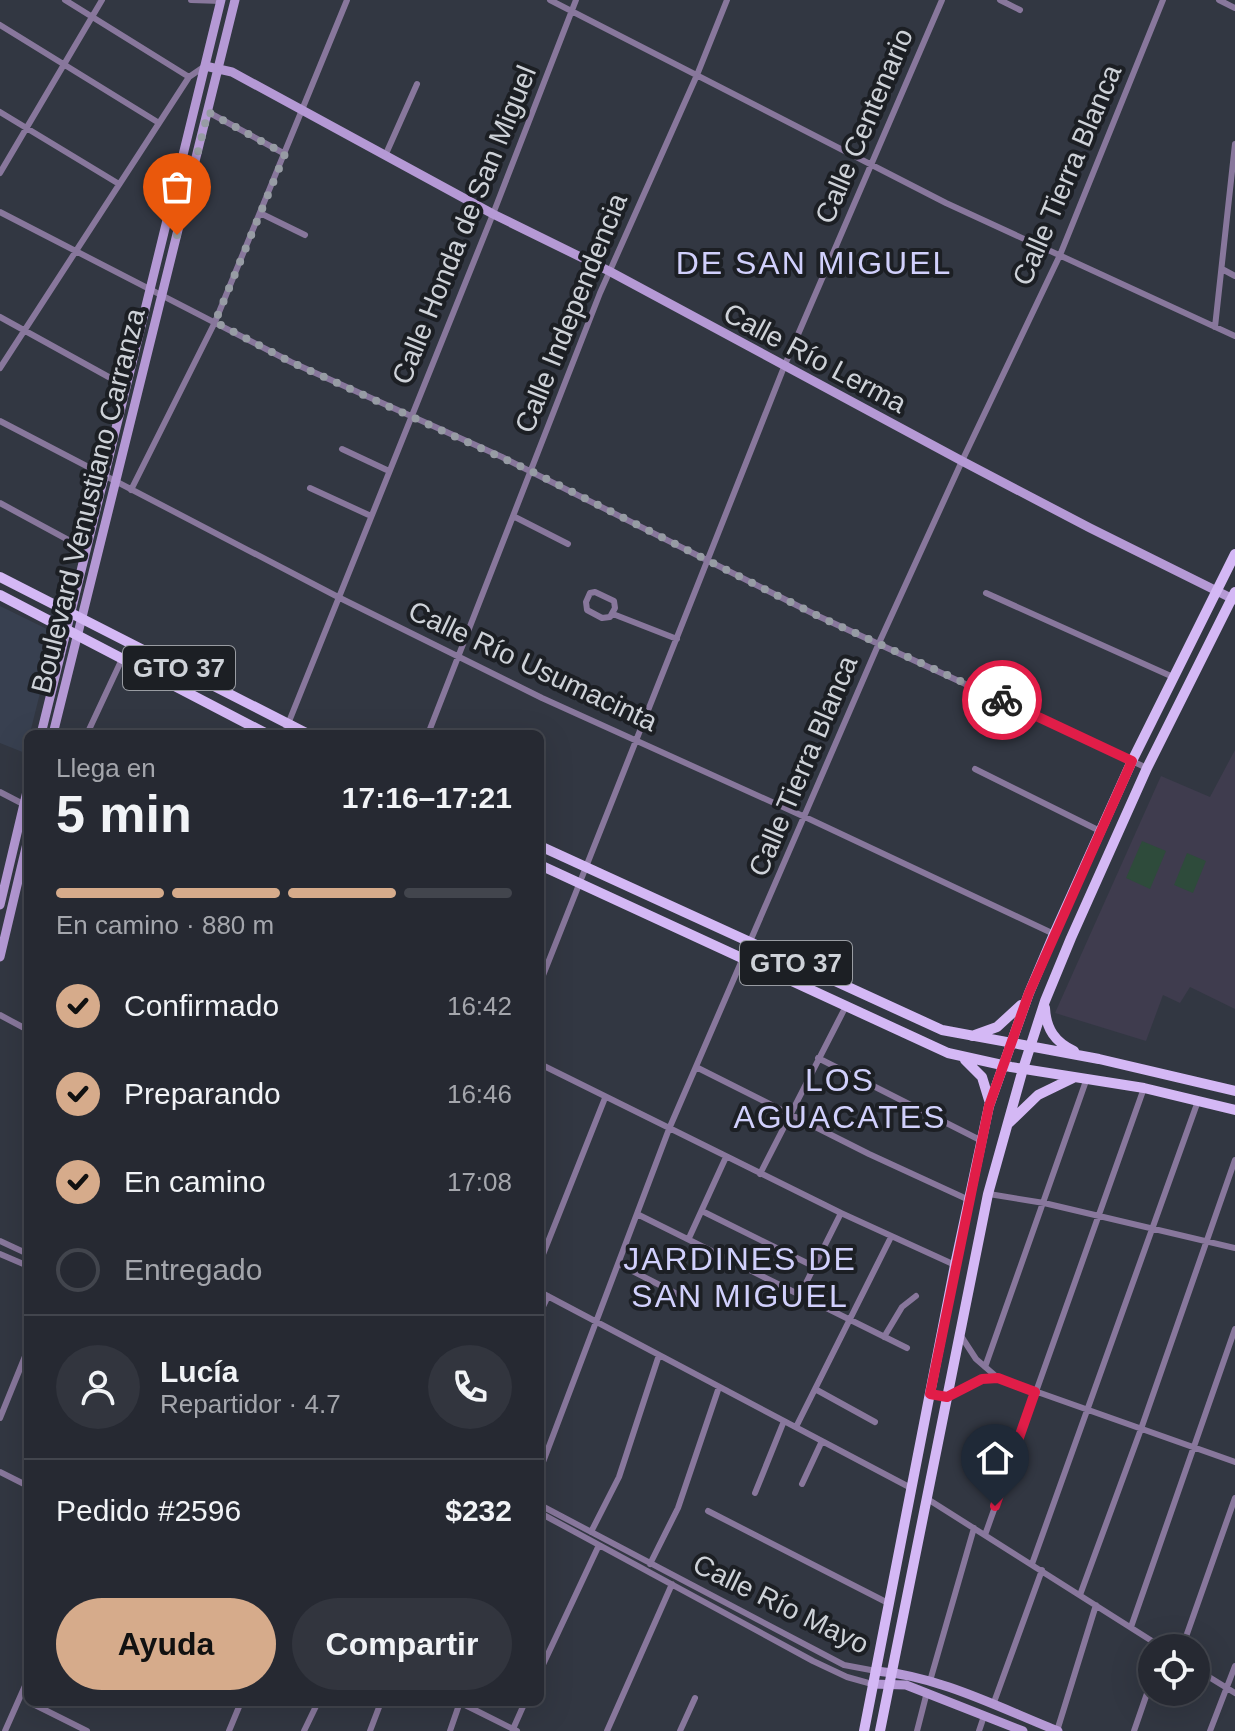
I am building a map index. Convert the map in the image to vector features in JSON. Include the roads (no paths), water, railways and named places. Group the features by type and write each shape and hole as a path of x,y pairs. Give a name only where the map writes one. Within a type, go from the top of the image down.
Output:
{"main road":[{"name":"Boulevard Venustiano Carranza","path":"42,730 221,0"},
{"name":"Boulevard Venustiano Carranza","path":"54,730 235,0"},
{"name":"Calle Río Lerma","path":"205,66 232,72 493,214 609,271 962,461 1090,528 1234,597"},
{"path":"864,1731 989,1106 1010,1043 1054,934 1132,761 1235,554"},
{"name":"GTO 37","path":"0,577 286,729"},
{"name":"GTO 37","path":"0,595 259,730"},
{"path":"880,1731 1003,1132 1045,1001 1147,768 1234,597"},
{"path":"0,905 3,877 24,811"},
{"name":"GTO 37","path":"544,848 931,1026 1235,1091"},
{"path":"0,957 24,856"},
{"name":"GTO 37","path":"544,867 960,1057 1144,1088 1235,1110"},
{"path":"969,1036 988,1031 1004,1022 1029,993"},
{"path":"1045,1001 1046,1021 1055,1039 1091,1058"},
{"path":"960,1057 982,1077 989,1106"},
{"path":"1003,1132 1019,1111 1038,1095 1083,1077"},
{"name":"Calle Río Mayo","path":"876,1671 890,1678 993,1705 1058,1731"},
{"name":"Calle Río Mayo","path":"872,1684 890,1678"},
{"name":"Calle Río Mayo","path":"928,1686 984,1716 1023,1731"}],"street":[{"path":"65,0 189,77"},
{"path":"0,173 102,0"},
{"path":"191,0 221,0"},
{"path":"131,490 215,322 347,0"},
{"path":"550,0 871,165 1235,336"},
{"name":"Calle Honda de San Miguel","path":"286,729 576,0"},
{"name":"Calle Independencia","path":"430,730 609,271 697,75 727,0"},
{"name":"Calle Centenario","path":"544,973 784,367 942,0"},
{"path":"1000,0 1020,10"},
{"name":"Calle Tierra Blanca","path":"544,1459 669,1129 752,943 879,643 1060,255 1163,0"},
{"path":"1219,0 1235,8"},
{"path":"0,25 159,123"},
{"path":"0,368 189,77 205,66"},
{"path":"385,156 417,84"},
{"path":"0,112 119,184"},
{"path":"208,112 285,154"},
{"path":"1215,327 1232,218 1235,144"},
{"path":"0,212 291,362 531,471 818,616 1147,768"},
{"path":"260,213 305,235"},
{"path":"1222,269 1235,276"},
{"path":"0,317 125,386"},
{"name":"Calle Río Usumacinta","path":"0,421 460,657 1054,934"},
{"path":"342,449 389,471"},
{"path":"310,488 371,516"},
{"path":"0,503 85,549"},
{"path":"513,516 568,544"},
{"path":"613,614 614,601 590,593 586,605 588,611 605,618 613,614 677,639"},
{"path":"986,593 1173,677"},
{"path":"89,730 122,659"},
{"path":"975,769 1100,831"},
{"path":"0,792 24,804"},
{"path":"544,955 550,958"},
{"path":"760,1174 846,1005"},
{"path":"0,1015 24,1028"},
{"path":"818,1058 980,1140"},
{"path":"544,1066 760,1174 955,1265"},
{"path":"696,1067 869,1154 969,1200"},
{"path":"985,1367 1044,1203 1083,1077"},
{"path":"985,1535 1144,1088"},
{"path":"544,1252 605,1098"},
{"path":"1032,1564 1198,1101"},
{"path":"689,1238 726,1157"},
{"path":"1080,1595 1235,1160"},
{"path":"988,1194 1044,1203 1235,1248"},
{"path":"702,1211 815,1267"},
{"path":"801,1293 841,1213"},
{"path":"637,1214 907,1348"},
{"path":"796,1427 891,1237"},
{"path":"0,1241 24,1252"},
{"path":"0,1254 24,1264"},
{"path":"619,1264 677,1294"},
{"path":"544,1294 911,1488"},
{"path":"544,1304 548,1296"},
{"path":"884,1337 902,1307 916,1296"},
{"path":"1131,1627 1235,1329"},
{"path":"960,1335 985,1367 998,1378 1235,1462"},
{"path":"591,1532 619,1477 659,1355"},
{"path":"0,1418 24,1359"},
{"path":"930,1394 947,1397 982,1379 998,1378"},
{"path":"650,1564 678,1508 719,1387"},
{"path":"815,1389 875,1422"},
{"path":"755,1493 784,1421"},
{"path":"802,1484 822,1441"},
{"path":"0,1472 24,1484"},
{"path":"926,1498 1142,1634"},
{"path":"1187,1634 1235,1498"},
{"name":"Calle Río Mayo","path":"544,1507 818,1652 856,1669 876,1671"},
{"path":"708,1511 888,1603"},
{"name":"Calle Río Mayo","path":"544,1515 813,1661 847,1677 872,1684"},
{"path":"917,1731 974,1528"},
{"path":"544,1662 599,1545"},
{"path":"993,1705 1042,1570"},
{"path":"607,1731 672,1584"},
{"path":"1058,1731 1096,1605"},
{"path":"813,1661 818,1652"},
{"path":"1210,1731 1235,1666"},
{"path":"1210,1678 1235,1693"},
{"path":"5,1731 24,1688"},
{"path":"20,1698 24,1700"},
{"path":"680,1731 695,1698"},
{"path":"36,1706 87,1731"},
{"path":"229,1731 239,1706"},
{"path":"304,1731 316,1706"},
{"path":"370,1731 379,1706"},
{"path":"450,1731 459,1706"},
{"path":"468,1706 515,1730 524,1706"},
{"path":"1134,1731 1143,1706"},
{"path":"979,1731 984,1716"}],"district":[{"name":"DE SAN MIGUEL","path":"814,263"},
{"name":"LOS AGUACATES","path":"840,1098"},
{"name":"JARDINES DE SAN MIGUEL","path":"740,1278"}]}
